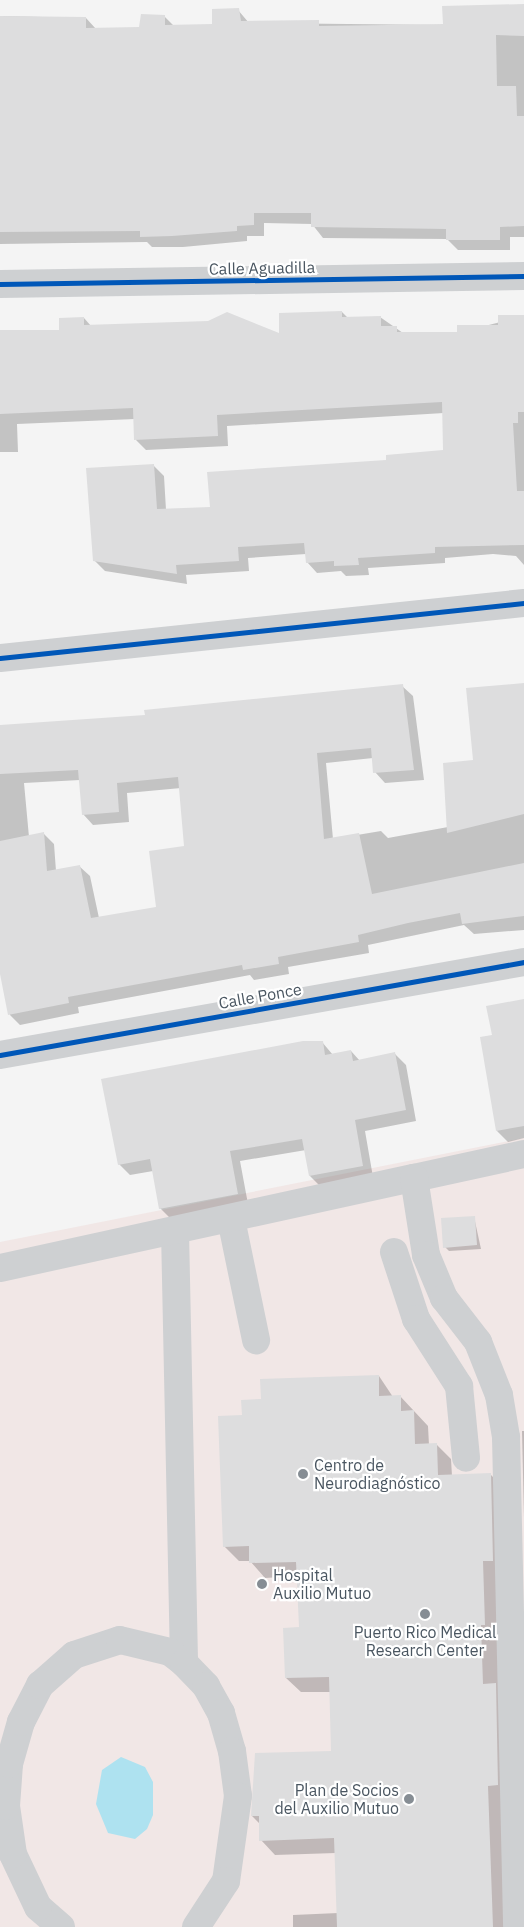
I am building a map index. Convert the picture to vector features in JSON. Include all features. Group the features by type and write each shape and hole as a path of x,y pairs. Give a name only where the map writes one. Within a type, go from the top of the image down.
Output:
{"street":[{"name":"Calle Aguadilla","path":"0,284 524,276"},
{"path":"0,658 524,603"},
{"name":"Calle Ponce","path":"0,1055 524,962"},
{"path":"0,1268 524,1154"},
{"path":"414,1178 426,1256 444,1298 478,1342 499,1395 506,1437 517,1927"},
{"path":"230,1219 256,1340"},
{"path":"175,1231 184,1663"},
{"path":"394,1252 416,1319 459,1386 466,1458"},
{"path":"61,1927 38,1907 14,1854 4,1804 9,1764 21,1722 40,1685 74,1655 120,1640 170,1652 184,1663 206,1686 221,1714 238,1796 226,1881 200,1925"}],"shaded area":[{"name":"Hospital Auxilio Mutuo","path":"524,1138 524,1927 0,1927 0,1242"}],"water":[{"path":"121,1757 145,1767 153,1782 153,1815 147,1829 135,1839 108,1833 96,1804 102,1770"}],"building":[{"path":"524,4 524,36 496,35 497,86 516,86 517,116 524,116 524,226 500,227 500,240 446,240 446,229 311,227 311,213 254,213 254,225 237,226 237,231 172,236 140,237 140,231 0,232 0,16 86,17 86,28 139,27 141,14 165,15 165,25 212,24 212,9 239,8 241,21 319,20 319,26 443,24 442,6"},
{"path":"342,311 342,317 381,316 381,326 397,326 397,332 457,332 457,325 498,325 498,315 524,315 524,412 518,412 518,423 513,423 517,491 524,491 524,545 435,547 435,553 358,558 359,565 334,566 334,561 306,563 304,543 238,547 239,561 176,565 177,574 93,561 86,468 154,464 157,509 210,507 207,472 386,460 386,455 443,450 442,402 217,415 218,436 134,440 133,408 0,414 0,330 59,330 59,318 84,317 84,325 208,321 227,312 279,333 279,313"},
{"path":"524,683 524,814 447,833 443,763 473,760 466,688"},
{"path":"403,684 414,770 373,773 371,748 317,753 324,839 359,833 372,894 524,863 524,916 462,924 460,913 358,935 359,942 278,957 279,964 243,970 242,965 68,997 69,1003 8,1015 0,974 0,841 44,832 47,871 80,865 91,918 156,907 149,851 184,846 178,777 117,783 119,812 82,815 78,770 0,774 0,725 145,715 144,710"},
{"path":"524,999 524,1126 496,1131 480,1037 492,1035 486,1006"},
{"path":"303,1041 323,1041 325,1055 351,1050 353,1061 395,1052 406,1110 355,1120 363,1166 309,1176 302,1139 230,1151 238,1194 159,1209 150,1159 118,1165 101,1079"},
{"path":"475,1216 477,1245 443,1248 441,1218"},
{"path":"379,1375 379,1396 401,1395 401,1411 414,1410 415,1444 437,1443 438,1475 491,1473 493,1561 483,1561 485,1625 481,1625 483,1684 496,1683 498,1785 488,1786 493,1927 337,1927 334,1838 259,1841 259,1816 251,1816 255,1753 331,1751 329,1677 285,1678 283,1628 299,1627 296,1562 249,1563 249,1546 223,1547 218,1416 242,1415 241,1400 261,1399 260,1379"}],"cycle path":[{"path":"0,284 524,276"},
{"path":"0,658 524,603"},
{"path":"0,1055 524,962"}],"place":[{"name":"Centro de Neurodiagnóstico","path":"303,1474"},
{"name":"Hospital Auxilio Mutuo","path":"262,1584"},
{"name":"Puerto Rico Medical Research Center","path":"425,1614"},
{"name":"Plan de Socios del Auxilio Mutuo","path":"409,1799"}]}
